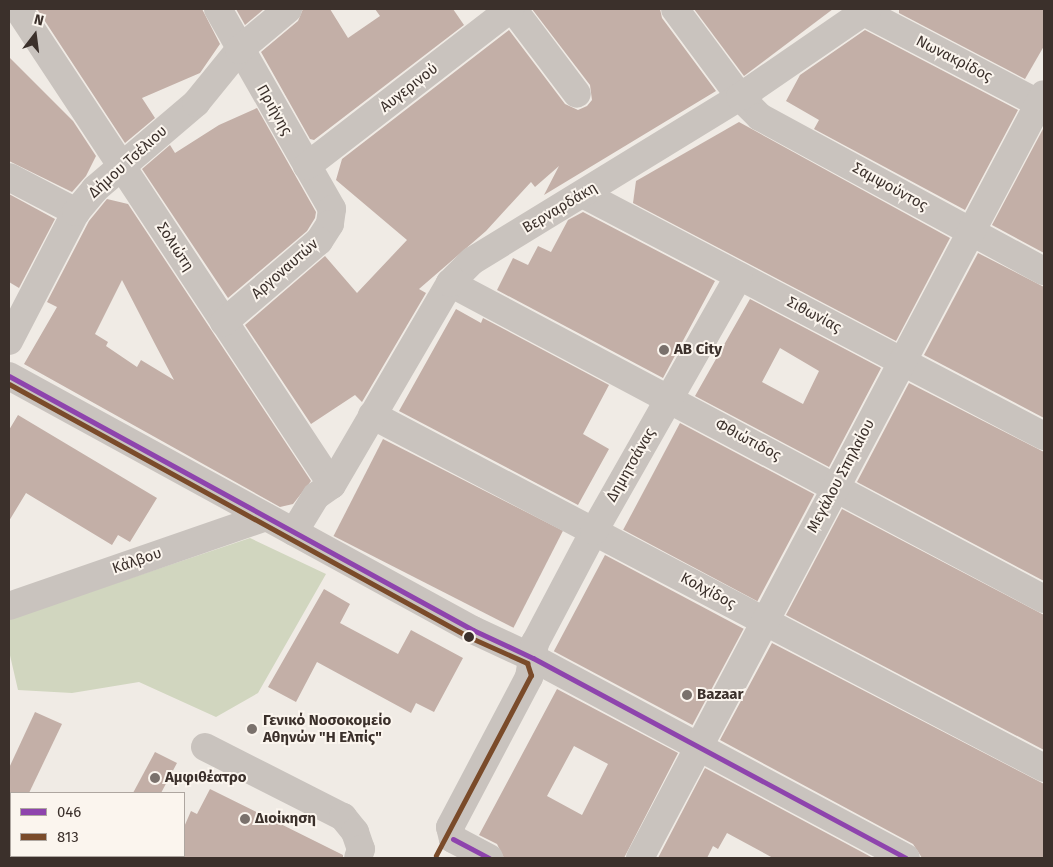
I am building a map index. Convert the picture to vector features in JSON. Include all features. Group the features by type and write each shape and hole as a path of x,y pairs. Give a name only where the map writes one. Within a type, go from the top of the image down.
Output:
{"street":[{"name":"Σολιώτη","path":"18,9 332,485"},
{"name":"Πριήνης","path":"218,9 239,50 332,209"},
{"name":"Δήμου Τσέλιου","path":"9,341 76,212 95,189 196,103 239,50 288,9"},
{"name":"Αυγερινού","path":"307,166 511,9 576,94"},
{"name":"Σαμψούντος","path":"675,9 740,97 760,117 1044,271"},
{"name":"Βερναρδάκη","path":"302,536 316,496 332,485 450,283 472,260 740,97 866,11"},
{"name":"Νωνακρίδος","path":"866,11 1043,101"},
{"path":"9,34 36,36"},
{"name":"Μεγάλου Σπηλαίου","path":"640,858 901,361 1043,101"},
{"path":"9,177 76,212"},
{"name":"Σιθωνίας","path":"583,194 1044,436"},
{"name":"Αργοναυτών","path":"224,322 319,241 330,224 332,209"},
{"name":"Δημητσάνας","path":"448,849 539,676 533,658 534,643 594,531 739,276"},
{"name":"Φθιώτιδος","path":"450,283 670,398 1044,599"},
{"path":"9,376 473,630 533,658 698,749 906,858"},
{"name":"Κολχίδος","path":"372,415 1044,768"},
{"name":"Κάλβου","path":"9,606 266,517"},
{"path":"205,747 343,817 355,832 361,850 358,858"},
{"path":"448,849 489,858"}],"green space":[{"path":"250,538 326,574 258,693 216,717 139,682 72,693 18,690 9,651 9,619"}],"building":[{"path":"37,9 202,9 220,44 200,73 142,98 155,118 125,143"},
{"path":"236,9 264,9 245,25"},
{"path":"303,9 330,9 348,38 380,16 375,9 453,9 464,25 314,140 310,139 261,52 298,21"},
{"path":"532,9 660,9 662,18 716,91 544,195 559,166 535,187 531,182 486,231 419,289 426,293 362,402 355,395 311,424 245,325 325,256 357,293 407,240 336,180 342,159 509,30 565,104 578,110 587,106 592,100 590,85"},
{"path":"694,9 833,9 744,76"},
{"path":"899,9 1044,9 1044,46 1025,79 899,13"},
{"path":"865,30 1018,110 965,210 814,129 819,120 786,101 800,75"},
{"path":"9,57 73,121 96,156 86,176 72,192 9,161"},
{"path":"257,108 316,212 315,218 307,231 228,298 142,169 170,145 175,153 219,125"},
{"path":"739,122 950,238 896,341 633,203 636,181"},
{"path":"1044,127 1044,253 992,225"},
{"path":"9,194 55,219 19,288 9,282"},
{"path":"107,199 128,204 311,481 293,504 280,507 24,364 57,307 47,302 89,221","holes":["122,280 174,380 141,360 137,367 106,346 108,342 95,334"]},
{"path":"583,212 715,281 663,378 497,290 513,258 528,265 538,246 551,252 568,220"},
{"path":"978,253 1044,287 1044,418 924,355"},
{"path":"750,299 881,368 829,467 695,396","holes":["780,348 819,371 803,404 762,382"]},
{"path":"456,309 481,323 483,318 609,385 583,434 609,449 578,505 399,411"},
{"path":"909,383 1044,452 1044,581 857,482"},
{"path":"18,415 157,498 130,542 118,535 112,545 26,493 9,521 9,430"},
{"path":"680,423 814,494 757,601 623,530"},
{"path":"383,439 563,531 513,628 334,536"},
{"path":"842,509 1044,615 1044,750 786,615"},
{"path":"605,555 744,629 692,725 554,651"},
{"path":"324,589 350,604 340,623 398,654 411,630 463,658 434,712 416,703 411,713 317,662 296,702 268,687"},
{"path":"772,643 1044,784 1044,858 922,858 913,844 720,740"},
{"path":"557,689 678,753 624,858 504,858 497,844 479,835","holes":["574,746 608,764 582,815 547,796"]},
{"path":"35,712 62,724 29,792 9,793 9,768"},
{"name":"Αμφιθέατρο","path":"155,752 177,763 162,792 134,792"},
{"path":"705,768 873,858 773,858 727,833 718,849 713,846 707,858 658,858"},
{"name":"Διοίκηση","path":"210,789 343,855 343,858 184,858 185,825 191,811 197,814"}],"transit line":[{"name":"046","path":"9,376 473,630 533,658 906,858"},
{"name":"813","path":"9,384 469,637 527,663 531,675 436,855"},
{"name":"046","path":"453,839 489,858"}],"place":[{"name":"ΑΒ City","path":"664,350"},
{"name":"Bazaar","path":"687,695"},
{"name":"Γενικό Νοσοκομείο Αθηνών \"Η Ελπίς\"","path":"252,729"},
{"name":"Αμφιθέατρο","path":"155,778"},
{"name":"Διοίκηση","path":"245,819"}]}
